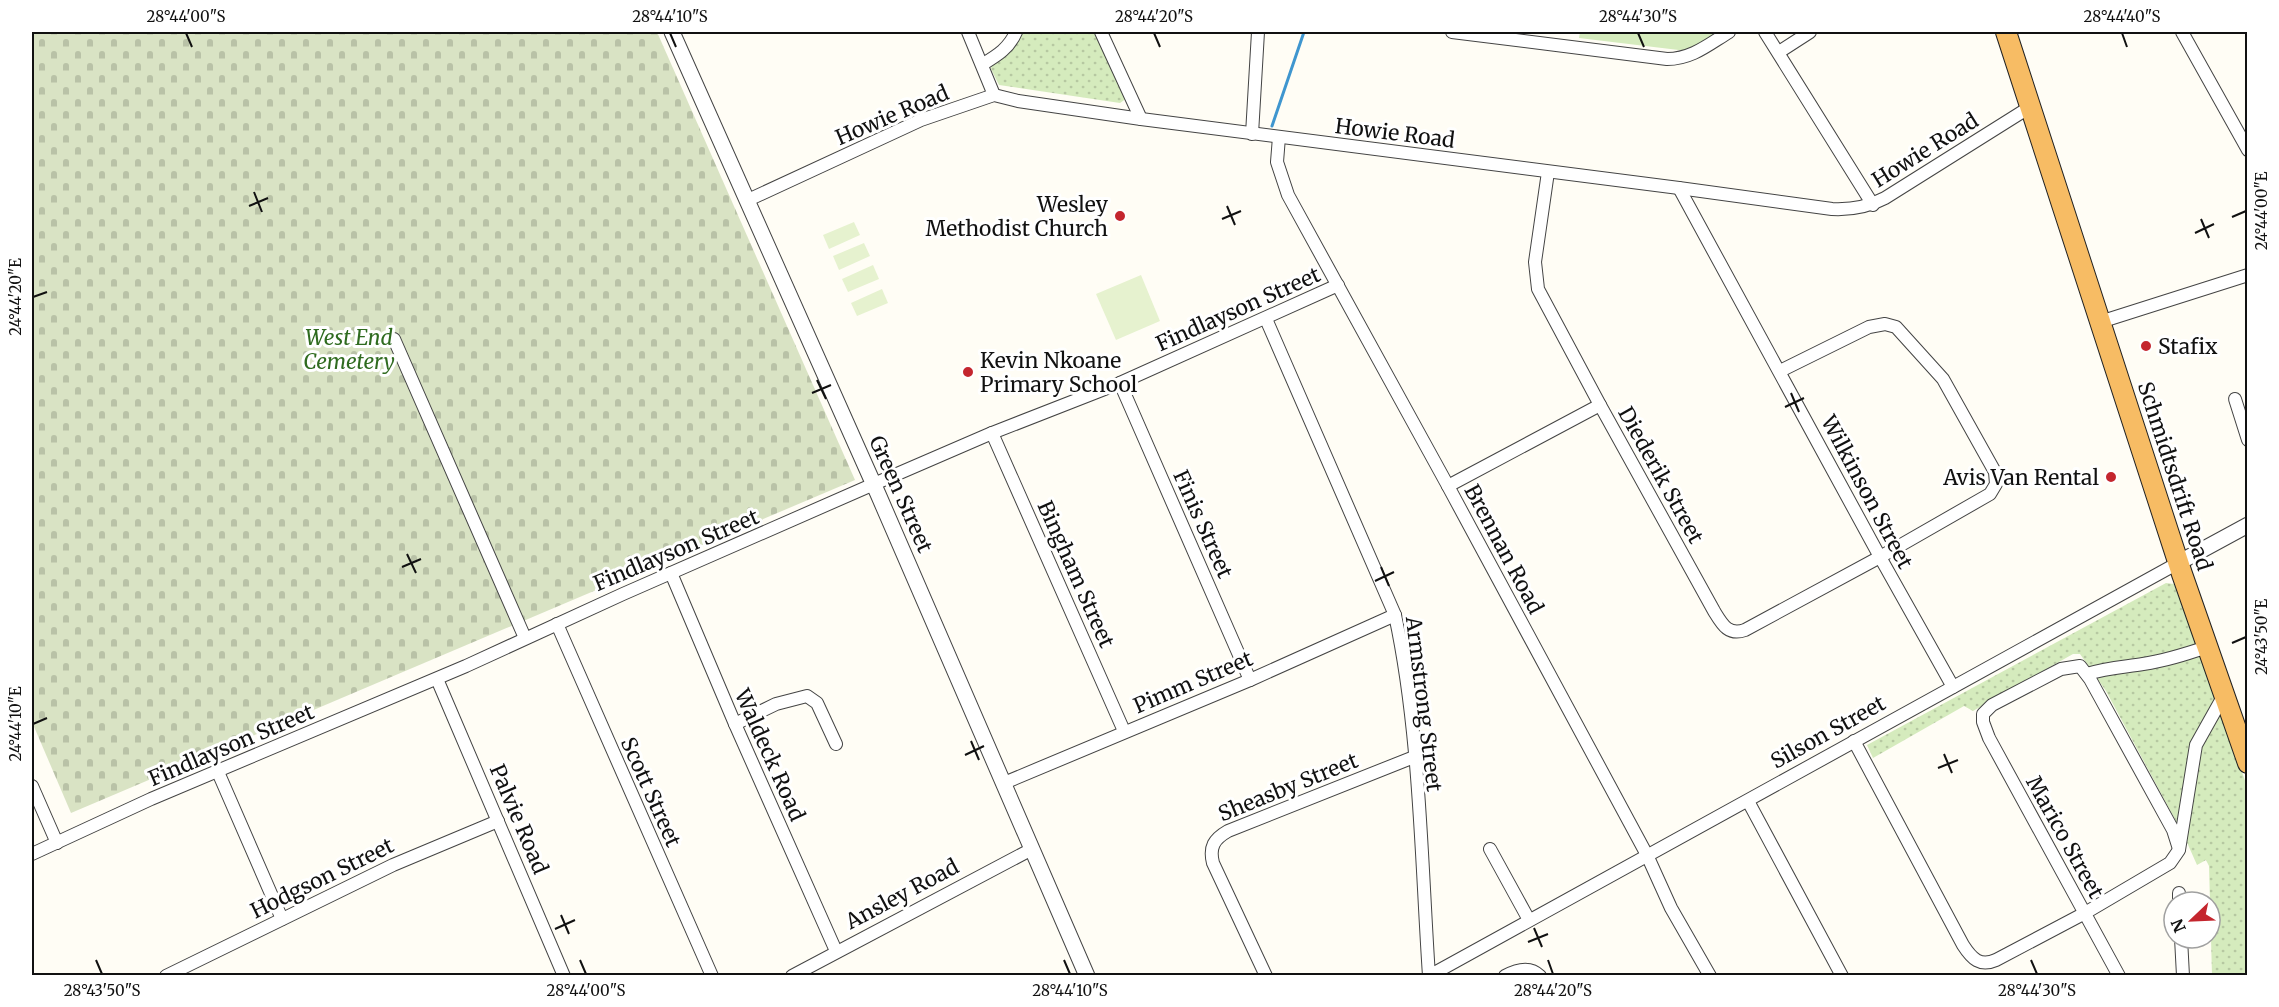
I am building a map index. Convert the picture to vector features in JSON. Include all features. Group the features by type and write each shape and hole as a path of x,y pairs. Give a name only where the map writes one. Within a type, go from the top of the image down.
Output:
{"highway":[{"name":"Schmidtsdrift Road","path":"2006,32 2178,563 2247,763"}],"street":[{"name":"Green Street","path":"672,32 874,484 1087,975"},
{"path":"968,32 994,95"},
{"path":"982,64 1002,53 1016,32"},
{"path":"1101,32 1141,119"},
{"path":"1252,134 1258,32"},
{"path":"1452,32 1680,59 1729,32"},
{"path":"1765,32 1873,204"},
{"path":"1779,52 1810,32"},
{"path":"2182,32 2247,150"},
{"name":"Howie Road","path":"748,200 921,120 994,95 1018,101 1252,134 1851,210 1873,204 2030,107"},
{"name":"Brennan Road","path":"1279,137 1277,162 1288,195 1647,855 1671,908 1710,975"},
{"name":"Diederik Street","path":"1548,172 1535,262 1536,280 1542,296 1714,611 1728,631 1737,633 1745,630 1880,557"},
{"name":"Wilkinson Street","path":"1679,188 1953,687"},
{"path":"2100,322 2247,275"},
{"name":"Findlayson Street","path":"32,854 151,799 437,679 671,573 992,433 1120,384 1338,285"},
{"name":"Armstrong Street","path":"1266,319 1395,615 1401,642 1414,757 1429,975"},
{"path":"1780,371 1869,327 1886,324 1896,327 1943,379 1995,472 1996,484 1990,494 1880,557"},
{"path":"394,339 525,638"},
{"name":"Finis Street","path":"1120,384 1250,680"},
{"path":"2235,399 2247,440"},
{"path":"1448,486 1600,405"},
{"name":"Bingham Street","path":"992,433 1125,731"},
{"name":"Silson Street","path":"1429,975 2247,525"},
{"name":"Waldeck Road","path":"671,573 836,951"},
{"name":"Pimm Street","path":"1004,783 1250,680 1395,615"},
{"name":"Scott Street","path":"557,624 712,975"},
{"path":"2179,850 2173,830 2084,670 2163,660 2207,647"},
{"name":"Marico Street","path":"2084,670 2061,669 1992,705 1983,714 1983,722 1989,738 2119,975"},
{"name":"Palvie Road","path":"437,679 564,975"},
{"path":"1854,741 1971,957 1978,962 1985,963 1996,960 2085,913 2170,863 2179,850 2196,745 2224,695"},
{"path":"735,724 776,704 807,696 817,703 836,744"},
{"name":"Sheasby Street","path":"1266,975 1213,863 1211,848 1213,842 1228,831 1414,757"},
{"path":"218,772 282,919"},
{"path":"32,786 57,843"},
{"path":"1748,801 1842,975"},
{"name":"Hodgson Street","path":"166,975 393,865 498,820"},
{"name":"Ansley Road","path":"792,975 1032,849"},
{"path":"1490,849 1529,920"},
{"path":"2182,950 2183,975"},
{"path":"1505,975 1525,969 1533,970 1540,975"}],"green space":[{"name":"West End Cemetery","path":"32,32 657,32 855,480 71,813 32,722"},
{"path":"1020,32 1095,32 1127,98 1120,103 999,85 991,69 992,62"},
{"path":"1580,32 1722,32 1687,51 1579,38"},
{"path":"854,222 860,235 829,249 823,235"},
{"path":"864,243 870,256 839,270 833,256"},
{"path":"873,265 879,279 848,292 842,279"},
{"path":"1141,275 1160,321 1116,340 1096,294"},
{"path":"882,289 888,303 857,316 851,303"},
{"path":"2166,583 2174,584 2247,786 2247,975 2212,975 2211,950 2222,950 2222,890 2210,890 2209,866 2206,860 2197,865 2185,838 2106,691 2080,654 2073,654 1973,711 1964,706 1873,758 1867,745"}],"waterway":[{"path":"1272,126 1304,32"}],"place":[{"name":"Wesley Methodist Church","path":"1120,216"},
{"name":"Stafix","path":"2146,346"},
{"name":"Kevin Nkoane Primary School","path":"968,372"},
{"name":"Avis Van Rental","path":"2111,477"}]}
